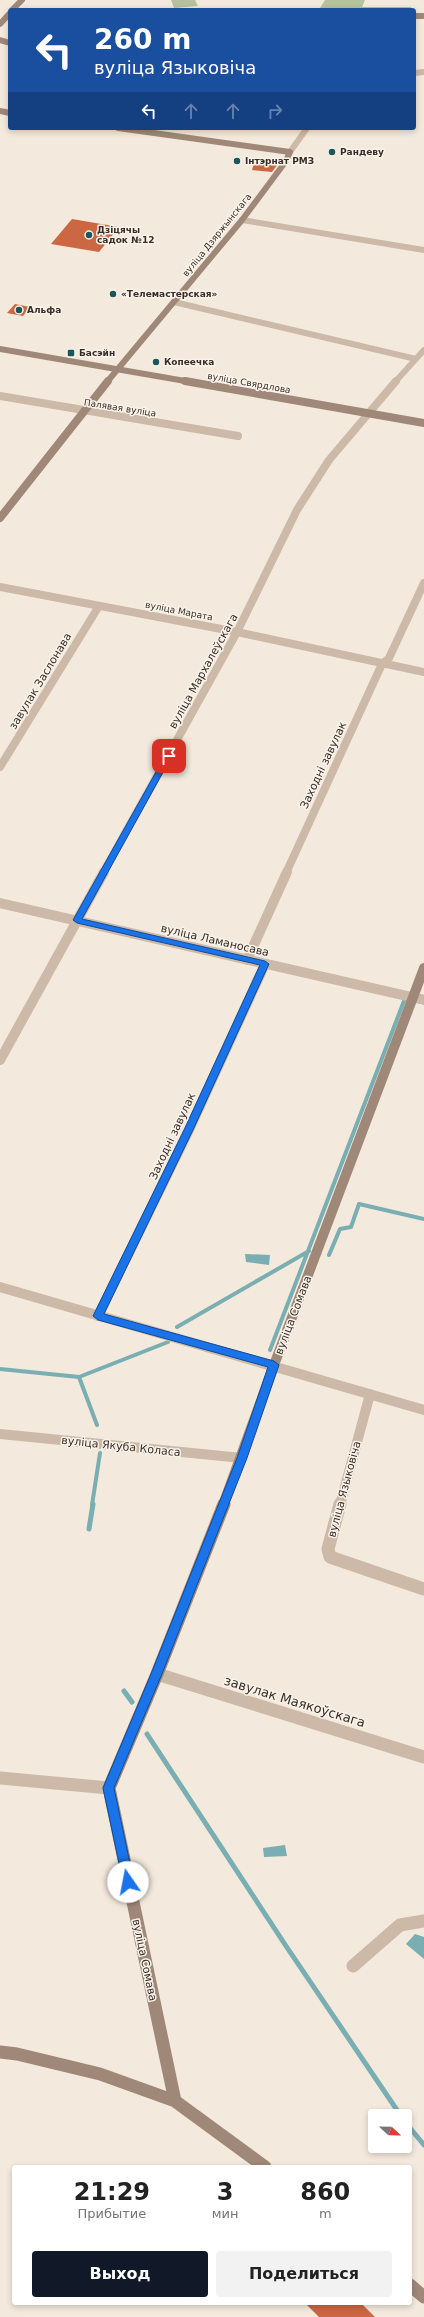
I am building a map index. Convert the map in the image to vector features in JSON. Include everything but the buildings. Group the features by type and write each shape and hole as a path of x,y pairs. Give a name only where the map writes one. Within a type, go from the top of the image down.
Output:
{"street":[{"path":"14,8 22,0"},
{"path":"0,24 8,15"},
{"path":"132,130 290,152 306,130"},
{"name":"вуліца Дзяржынскага","path":"0,518 118,369 242,220 286,161 290,152"},
{"path":"242,220 424,250"},
{"path":"174,302 421,354"},
{"name":"вуліца Свярдлова","path":"0,349 424,423"},
{"name":"вуліца Мархалеўскага","path":"0,1060 237,632 297,510 329,460 368,413 421,354"},
{"name":"Палявая вуліца","path":"0,396 84,412 238,436"},
{"name":"Заходні завулак","path":"247,960 382,664 389,658 424,583"},
{"name":"вуліца Марата","path":"0,587 237,632 424,672"},
{"name":"завулак Заслонава","path":"0,767 99,606"},
{"name":"вуліца Ламаносава","path":"0,903 418,999"},
{"name":"Заходні завулак","path":"98,1316 189,1130 265,964"},
{"name":"вуліца Сомава","path":"175,2101 109,1788 157,1674 242,1458 274,1365 418,999 424,968"},
{"path":"0,1286 98,1316 274,1365 424,1410"},
{"name":"вуліца Языковіча","path":"370,1394 328,1549 330,1557 338,1561 424,1589"},
{"name":"вуліца Якуба Коласа","path":"0,1434 242,1458"},
{"name":"завулак Маякоўскага","path":"157,1674 424,1757"},
{"path":"0,1778 109,1788"},
{"path":"353,1966 400,1925 424,1921"},
{"path":"0,2052 16,2054 100,2074 175,2101 262,2165"},
{"path":"412,2287 424,2297"}],"green space":[{"path":"171,0 195,0 198,6 174,8"},
{"path":"325,0 365,0 362,7 411,8 320,8"}],"water":[{"path":"245,1254 270,1255 269,1265 246,1262"},
{"path":"285,1845 287,1856 264,1857 263,1848"},
{"path":"415,1934 424,1937 424,1959 406,1944"}],"waterway":[{"path":"308,1252 404,1001"},
{"path":"329,1255 340,1229 351,1227 359,1204 424,1219"},
{"path":"177,1327 308,1252"},
{"path":"270,1350 308,1252"},
{"path":"79,1377 168,1342"},
{"path":"0,1369 79,1377"},
{"path":"79,1377 97,1425"},
{"path":"92,1505 100,1453"},
{"path":"89,1529 93,1504"},
{"path":"124,1691 132,1702"},
{"path":"147,1734 286,1946 396,2109"},
{"path":"412,2130 424,2145"}],"place":[{"name":"Рандеву","path":"332,152"},
{"name":"Інтэрнат РМЗ","path":"237,161"},
{"name":"Дзіцячы садок №12","path":"89,235"},
{"name":"«Телемастерская»","path":"113,294"},
{"name":"Альфа","path":"19,310"},
{"name":"Басэйн","path":"71,353"},
{"name":"Копеечка","path":"156,362"}],"route":[{"path":"128,1882 109,1788 157,1674 242,1458 274,1365 98,1316 189,1130 265,964 77,920 169,756"}]}
